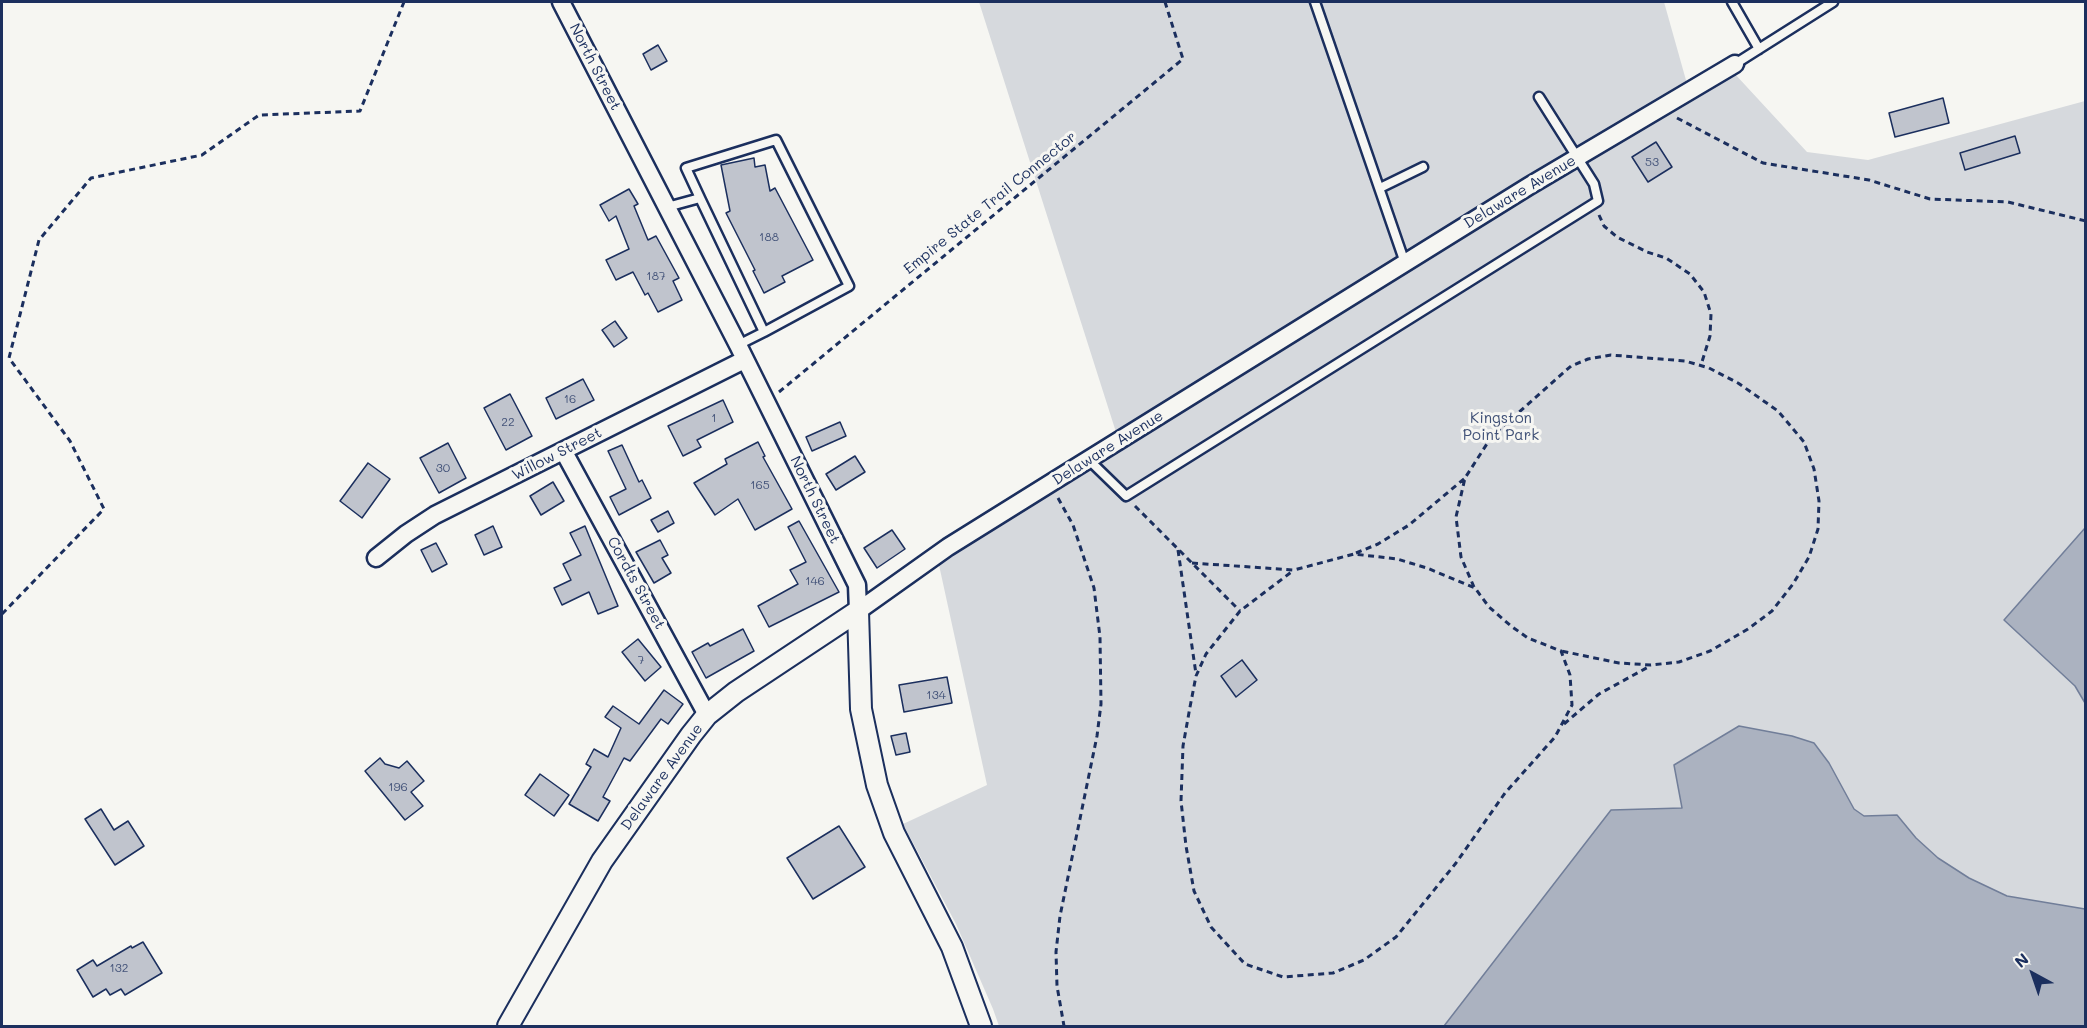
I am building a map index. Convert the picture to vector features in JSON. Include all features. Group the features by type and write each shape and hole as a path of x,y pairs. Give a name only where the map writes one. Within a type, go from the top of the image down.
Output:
{"street":[{"name":"North Street","path":"561,2 668,207 857,585 861,709 877,785 894,833 952,947 981,1026"},
{"name":"Delaware Avenue","path":"508,1026 602,861 691,735 707,715 736,692 948,548 1405,263 1576,158 1736,64"},
{"name":"Willow Street","path":"376,558 406,534 435,516 564,452 741,352"},
{"name":"Cordts Street","path":"564,452 707,715"}],"lane":[{"path":"1315,2 1405,263"},
{"path":"1732,2 1759,49"},
{"name":"Delaware Avenue","path":"1736,64 1833,2"},
{"path":"1089,460 1126,496 1598,201 1594,184 1539,97"},
{"path":"741,352 764,332 849,286 776,140 686,168 764,332"},
{"path":"1380,188 1423,167"},
{"path":"668,207 700,198"}],"path":[{"path":"2,614 104,509 70,441 9,358 39,240 91,178 202,155 259,115 360,111 404,2"},
{"name":"Empire State Trail Connector","path":"766,403 1183,59 1165,2"},
{"path":"1660,108 1763,163 1869,180 1930,199 2008,202 2085,221"},
{"path":"1598,201 1599,218 1611,231 1632,245 1666,258 1690,274 1704,292 1711,314 1710,336 1701,365"},
{"path":"1192,563 1294,570 1354,554 1378,544 1409,525 1465,478 1492,436 1570,366 1588,358 1611,355 1685,360 1701,365 1738,383 1778,411 1804,442 1814,469 1819,501 1818,529 1809,557 1793,584 1772,611 1748,629 1710,651 1679,662 1651,665 1619,663 1561,651 1528,638 1489,607 1475,588 1461,557 1456,517 1465,478"},
{"path":"1055,491 1073,525 1094,588 1100,636 1101,693 1097,736 1060,915 1056,963 1057,986 1064,1026"},
{"path":"1126,496 1240,611"},
{"path":"1177,548 1196,676"},
{"path":"1354,554 1397,559 1427,568 1475,588"},
{"path":"1294,570 1240,611 1206,654 1196,676 1183,746 1181,801 1194,891 1211,927 1245,964 1283,977 1333,973 1364,960 1396,937 1456,863 1505,793 1555,737 1572,705 1570,675 1561,651"},
{"path":"1560,727 1599,694 1651,665"}],"green space":[{"name":"Kingston Point Park","path":"979,2 1664,2 1691,98 1734,73 1807,152 1868,160 2085,101 2085,528 2004,620 2075,686 2085,703 2085,909 2007,896 1969,878 1938,858 1916,838 1897,815 1864,816 1854,809 1829,763 1814,743 1792,736 1739,726 1682,808 1611,810 1444,1026 999,1026 956,924 903,824 987,785 939,565 1122,451"}],"shaded area":[{"path":"2085,528 2085,703 2075,686 2004,620"},
{"path":"1739,726 1792,736 1814,743 1829,763 1854,809 1864,816 1897,815 1916,838 1938,858 1969,878 2007,896 2085,909 2085,1026 1444,1026 1611,810 1682,808 1674,765"}],"building":[{"path":"658,45 667,61 651,70 643,54"},
{"path":"1943,98 1949,123 1895,137 1889,113"},
{"path":"2015,136 2020,153 1965,170 1960,153"},
{"path":"1656,142 1672,167 1648,182 1632,157"},
{"path":"754,158 755,167 765,165 770,191 775,188 813,260 782,276 785,282 764,293 726,213 730,211 721,165"},
{"path":"629,189 638,204 634,206 648,240 656,236 679,278 673,281 682,300 658,312 648,293 645,295 633,272 616,280 606,260 629,249 616,216 609,221 600,205"},
{"path":"615,321 627,338 614,347 602,330"},
{"path":"583,379 594,400 556,419 546,398"},
{"path":"510,394 532,436 506,450 484,408"},
{"path":"723,400 733,422 697,440 701,447 683,456 668,426"},
{"path":"840,422 846,436 812,451 806,437"},
{"path":"758,442 765,456 763,457 792,509 755,530 738,499 715,515 694,483 727,464 725,459"},
{"path":"448,443 466,478 439,493 420,458"},
{"path":"622,445 639,482 642,480 651,498 619,515 610,497 626,489 608,451"},
{"path":"855,456 865,472 836,490 826,474"},
{"path":"368,463 390,479 362,518 340,501"},
{"path":"553,482 564,501 541,515 530,496"},
{"path":"668,511 674,523 658,532 651,520"},
{"path":"799,521 839,592 769,627 758,606 798,584 790,570 806,562 788,527"},
{"path":"493,526 502,547 484,555 475,535"},
{"path":"585,526 618,606 598,614 589,592 562,605 554,588 571,580 563,564 581,555 570,533"},
{"path":"892,530 905,549 877,568 864,548"},
{"path":"660,540 668,555 662,558 671,573 654,583 636,552"},
{"path":"436,543 447,564 432,572 421,550"},
{"path":"743,629 754,651 706,678 692,652 708,643 710,646"},
{"path":"638,639 661,667 645,681 622,652"},
{"path":"1242,660 1257,680 1236,697 1221,676"},
{"path":"947,677 952,703 904,712 899,685"},
{"path":"664,690 683,704 668,724 661,719 630,761 624,758 603,797 610,801 598,821 569,804 591,767 586,764 594,749 608,757 621,728 605,717 613,706 639,724"},
{"path":"906,733 910,752 896,755 891,736"},
{"path":"380,758 385,764 399,768 407,761 424,781 411,792 423,806 405,820 365,771"},
{"path":"540,774 569,795 554,816 525,795"},
{"path":"101,809 114,830 128,821 144,846 115,865 85,819"},
{"path":"839,826 865,867 813,899 787,858"},
{"path":"143,942 162,973 125,995 121,989 110,995 106,989 93,997 77,970 93,960 97,966 131,946 132,948"}]}
